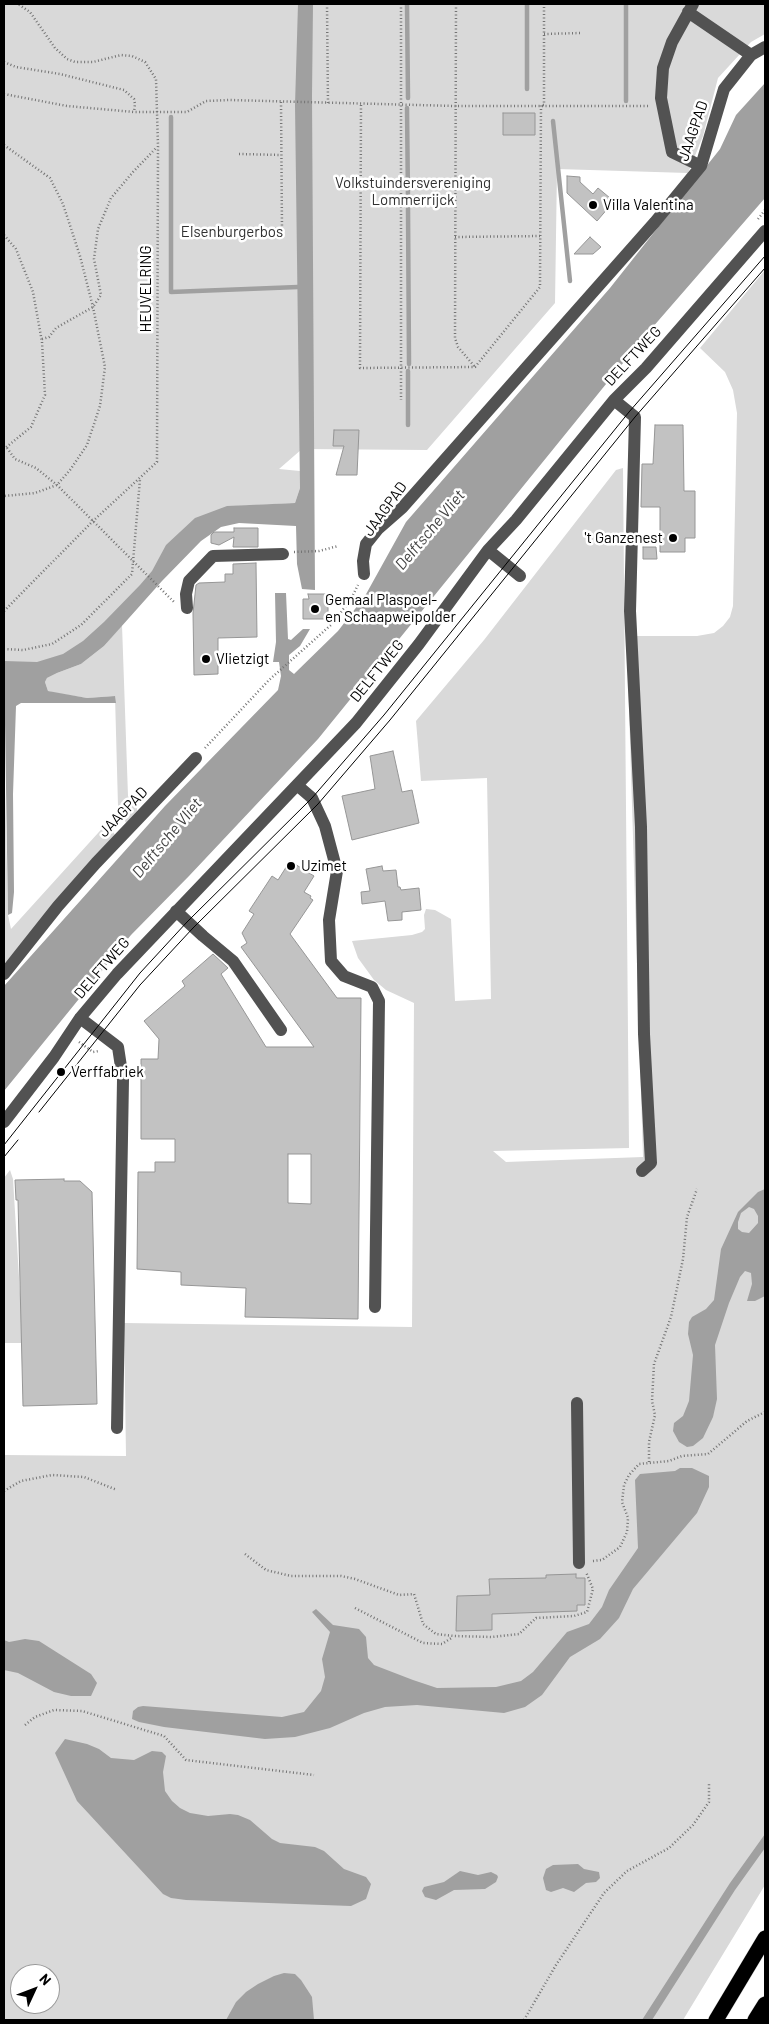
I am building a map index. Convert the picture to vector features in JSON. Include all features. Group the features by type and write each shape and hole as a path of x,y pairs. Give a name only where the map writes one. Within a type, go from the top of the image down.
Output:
{"highway":[{"path":"716,2020 765,1938"},
{"path":"755,2020 765,2004"}],"street":[{"path":"701,166 672,152 661,98 663,68 672,42 691,8 751,55"},
{"name":"JAAGPAD","path":"364,574 363,561 366,544 378,529 402,508 656,222 701,166 724,89 751,55 765,47"},
{"name":"DELFTWEG","path":"4,1122 54,1057 80,1018 117,974 356,723 419,644 488,550 516,520 614,400 646,368 765,231"},
{"path":"614,400 635,417 630,611 641,827 644,1034 651,1163 642,1172"},
{"path":"488,550 520,576"},
{"path":"182,609 189,581 213,556 288,553"},
{"name":"JAAGPAD","path":"4,974 58,906 96,863 196,758"},
{"path":"297,786 312,798 325,826 337,871 329,920 331,961 344,976 372,987 379,1001 375,1307"},
{"path":"176,911 233,961 280,1030"},
{"path":"80,1018 118,1047 123,1080 117,1428"},
{"path":"577,1403 579,1563"}],"path":[{"name":"HEUVELRING","path":"4,611 94,520 157,462 158,111 156,79 145,62 127,55 93,62 75,62 67,59 55,48 25,5 18,4"},
{"path":"327,4 328,104"},
{"path":"401,4 401,400"},
{"path":"456,4 455,338 458,347 475,367"},
{"path":"475,367 540,286 541,105 544,105 544,4"},
{"path":"544,34 582,33"},
{"path":"4,62 16,67 60,74 124,90 134,99 134,112"},
{"path":"4,94 67,106 134,112 190,112 206,101 455,106 650,106 663,103"},
{"path":"240,229 282,229 281,102"},
{"path":"361,104 360,368 475,367"},
{"path":"4,145 50,178 63,204 80,256 93,306 105,367 100,406 88,445 57,485 35,493 4,496"},
{"path":"42,339 49,337 56,328 93,306 101,295 94,260 98,229 111,198 158,146"},
{"path":"238,154 281,154"},
{"path":"401,205 454,204"},
{"path":"753,225 765,210"},
{"path":"4,235 16,249 32,292 42,339 45,395 31,427 6,449 15,459 36,468 57,485 94,520 161,591 182,609"},
{"path":"455,237 540,236"},
{"path":"4,649 23,650 52,644 60,640 81,625 132,574 140,478"},
{"path":"288,553 319,551 338,546"},
{"path":"196,758 269,680 332,624 351,599 364,574"},
{"path":"69,1034 93,1052 118,1047"},
{"path":"649,1462 649,1442 654,1415 652,1401 654,1364 671,1317 683,1259 687,1217 697,1189"},
{"path":"579,1563 602,1560 620,1547 627,1532 628,1518 622,1502 624,1485 629,1475 639,1464 708,1454 747,1421 765,1412"},
{"path":"4,1491 21,1481 52,1475 84,1478 117,1490"},
{"path":"245,1554 266,1570 291,1576 341,1576 355,1579 399,1595 414,1594 424,1624 436,1634 454,1636 492,1637 519,1634 536,1618 574,1616 587,1612 593,1589 589,1576 579,1563"},
{"path":"355,1608 423,1643 442,1644 454,1636"},
{"path":"25,1725 35,1717 54,1710 82,1710 164,1736 186,1760 314,1775"},
{"path":"524,2020 556,1965 604,1893 627,1872 669,1848 693,1825 709,1802 709,1783"}],"green space":[{"name":"Elsenburgerbos","path":"4,4 765,4 765,34 751,42 718,78 703,136 688,173 557,169 555,303 427,450 302,449 279,469 300,471 300,488 295,503 236,506 111,625 49,670 4,669"},
{"path":"765,270 765,1885 683,2020 4,2020 4,1455 126,1456 124,1323 412,1327 414,1003 386,990 374,980 358,958 352,941 412,935 422,932 425,929 424,915 426,909 435,910 451,919 455,1001 491,999 487,778 421,781 416,721 484,640 616,470 623,468 629,1148 493,1151 506,1162 643,1157 627,645 634,636 697,636 714,633 730,617 733,606 737,413 733,390 725,372 700,348"},
{"path":"122,625 128,796 137,798 137,811 126,823 118,806 115,696 87,698 55,693 48,691 45,682 47,678 57,673 81,664 104,646"},
{"path":"4,740 8,915 11,929 108,822 115,835 4,964"},
{"path":"10,1170 13,1179 23,1343 4,1343 4,1178"}],"water":[{"path":"298,4 313,4 315,590 302,589 297,564 296,526 239,523 221,527 201,541 162,581 104,646 81,664 47,678 45,682 48,691 87,698 115,696 116,703 21,703 16,706 13,794 14,892 12,913 8,915 4,661 37,662 63,654 83,641 140,585 152,571 166,545 195,518 227,506 295,503 300,488 295,105"},
{"name":"Delftsche Vliet","path":"765,83 765,198 645,336 318,739 131,935 4,1091 4,986 165,806 278,690 281,676 279,662 273,662 276,642 275,593 286,593 288,639 291,640 303,629 310,629 300,646 289,655 289,670 294,674 338,631 365,596 406,522 610,288 720,149 736,115"},
{"path":"765,1189 765,1296 755,1301 747,1301 752,1284 751,1273 745,1271 740,1277 729,1303 715,1345 717,1399 713,1417 703,1438 693,1446 687,1447 679,1442 673,1431 674,1423 683,1416 689,1401 693,1355 688,1334 689,1322 692,1317 706,1309 714,1300 721,1249 738,1212 758,1192","holes":["749,1207 754,1209 758,1216 758,1223 749,1233 742,1232 738,1229 741,1213"]},
{"path":"680,1468 692,1468 709,1476 709,1487 697,1513 633,1589 619,1618 600,1639 570,1657 542,1695 525,1707 504,1713 417,1705 385,1707 364,1713 330,1728 295,1737 265,1739 164,1727 132,1719 133,1711 143,1706 282,1717 304,1712 321,1691 325,1677 322,1659 330,1632 312,1612 316,1609 333,1625 359,1629 366,1637 368,1658 374,1665 413,1680 437,1688 496,1687 521,1681 533,1672 567,1632 589,1624 602,1607 609,1590 638,1548 635,1480 640,1474 675,1471"},
{"path":"25,1639 39,1641 91,1674 97,1683 91,1696 71,1696 54,1692 18,1673 4,1670 4,1640 9,1642"},
{"path":"65,1739 87,1744 99,1749 111,1758 134,1760 152,1751 162,1752 166,1756 163,1772 165,1791 180,1808 190,1813 208,1816 238,1815 250,1820 272,1839 280,1843 315,1847 324,1851 344,1869 366,1877 371,1884 366,1899 351,1906 186,1900 171,1898 163,1894 77,1801 55,1753"},
{"path":"765,1834 765,1848 735,1890 652,2020 642,2020 730,1883"},
{"path":"578,1864 584,1869 599,1872 600,1878 596,1882 586,1883 574,1892 563,1888 551,1892 546,1890 543,1878 546,1869 553,1865"},
{"path":"460,1871 478,1875 491,1872 498,1877 496,1882 485,1889 454,1890 436,1900 425,1897 422,1891 424,1887 444,1882"},
{"path":"284,1973 295,1974 312,1997 314,2020 226,2020 236,2002 246,1992 274,1976"}],"building":[{"path":"503,113 535,113 535,135 503,135"},
{"name":"Villa Valentina","path":"567,176 580,177 580,182 593,194 598,188 610,198 605,204 609,207 597,221 567,193"},
{"path":"590,237 601,247 593,254 574,254"},
{"path":"655,425 683,425 684,491 695,491 695,538 685,538 685,552 660,552 660,507 641,507 642,464 653,464"},
{"path":"334,430 359,430 357,475 336,475 344,446 333,446"},
{"path":"234,528 258,528 258,547 233,547 234,537 219,545 211,543 211,535 214,532 234,532"},
{"path":"643,547 656,547 657,559 643,559"},
{"path":"256,563 257,637 218,638 218,674 194,675 193,613 196,585 199,583 225,582 225,574 233,574 233,564"},
{"name":"Gemaal Plaspoel- en Schaapweipolder","path":"308,594 328,594 328,619 303,619 303,599 309,599"},
{"path":"393,751 402,792 412,790 419,823 352,840 342,796 375,789 370,756"},
{"path":"290,861 314,876 304,892 311,896 310,898 313,900 290,934 337,998 361,998 358,1319 245,1317 246,1288 181,1285 181,1272 137,1269 138,1172 155,1172 155,1162 175,1162 175,1139 141,1139 141,1059 158,1059 159,1039 144,1021 185,986 182,981 213,954 228,968 221,974 266,1047 314,1047 241,947 247,943 242,933 254,914 249,911 272,876 278,880","holes":["288,1154 311,1154 311,1204 288,1203"]},
{"path":"382,866 383,871 396,870 398,887 401,890 419,888 421,910 402,912 402,920 388,921 385,901 362,904 361,892 370,891 366,869"},
{"path":"64,1179 64,1181 80,1181 92,1192 97,1404 23,1406 18,1200 16,1200 15,1180"},
{"path":"576,1574 576,1578 585,1578 585,1605 577,1605 577,1611 492,1614 492,1630 456,1631 457,1596 490,1595 489,1579 546,1578 546,1575"}],"waterway":[{"path":"407,4 408,98"},
{"path":"527,4 527,89"},
{"path":"626,4 626,101"},
{"path":"407,108 408,200"},
{"path":"171,117 171,292 298,287"},
{"path":"553,121 570,281"},
{"path":"408,208 409,364"},
{"path":"408,371 408,425"}],"tram line":[{"path":"4,1145 140,973 187,922 312,798 384,715 629,412 765,256"},
{"path":"39,1112 140,985 193,928 318,804 390,720 635,417 765,268"},
{"path":"4,1157 18,1140"}],"place":[{"name":"Villa Valentina","path":"593,205"},
{"name":"'t Ganzenest","path":"673,538"},
{"name":"Gemaal Plaspoel- en Schaapweipolder","path":"315,609"},
{"name":"Vlietzigt","path":"206,659"},
{"name":"Uzimet","path":"291,866"},
{"name":"Verffabriek","path":"61,1072"}],"park label":[{"name":"Volkstuindersvereniging Lommerrijck","path":"413,192"}]}
